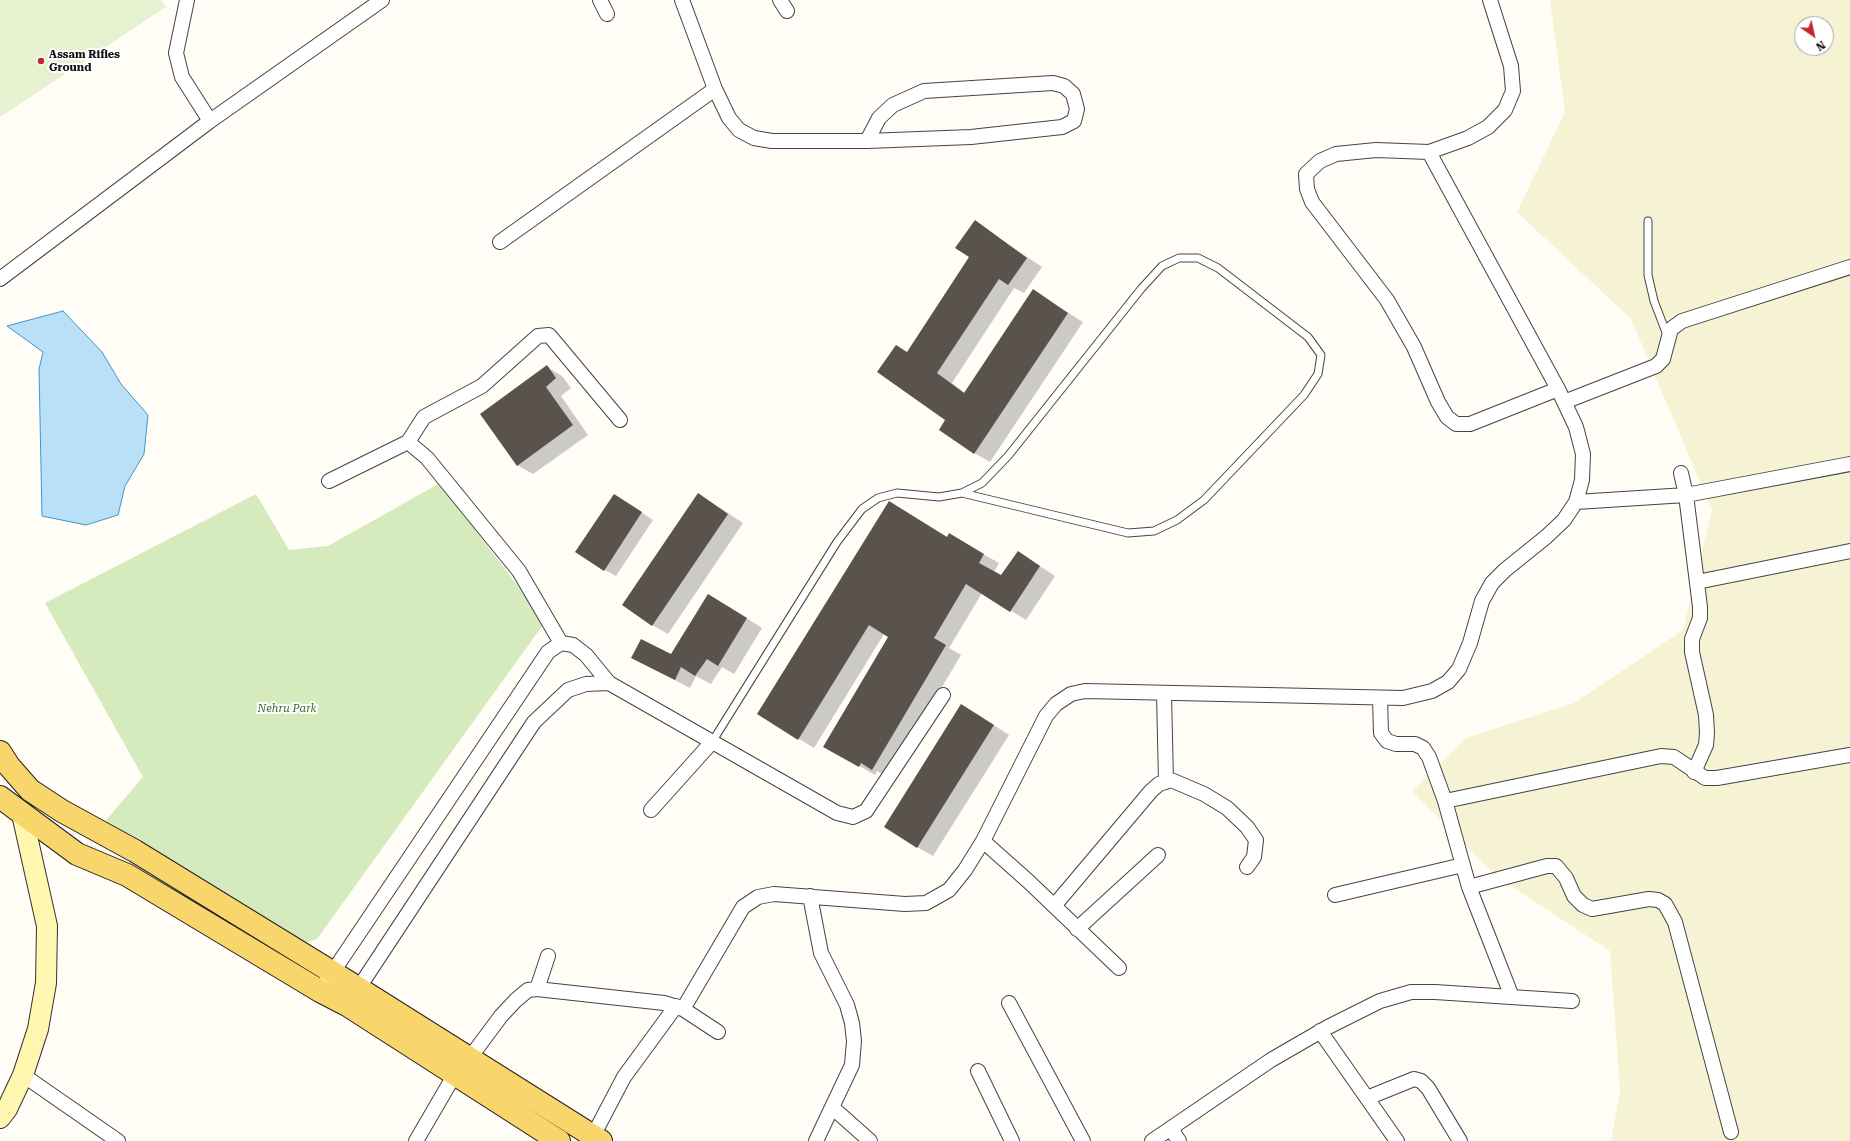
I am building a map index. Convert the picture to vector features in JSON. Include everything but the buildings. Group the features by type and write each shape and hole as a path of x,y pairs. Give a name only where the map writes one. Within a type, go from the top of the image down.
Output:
{"main road":[{"path":"0,752 9,766 30,790 62,811 135,851 331,972 353,996 462,1066 597,1138"},
{"path":"0,797 76,854 127,875 320,990 353,996"},
{"path":"462,1066 546,1138"}],"street":[{"path":"187,0 176,53 182,77 210,121"},
{"path":"0,279 210,121 382,0"},
{"path":"600,0 607,14"},
{"path":"682,0 715,88 729,118 739,130 754,138 772,141 867,141 970,137 1062,127 1074,121 1078,109 1073,94 1064,86 1053,83 924,91 893,105 879,118 867,141"},
{"path":"1490,0 1511,66 1512,91 1505,110 1488,127 1468,138 1429,152 1376,150 1336,154 1320,161 1306,174 1306,189 1312,202 1387,300 1414,347 1438,402 1447,416 1456,424 1470,424 1558,389"},
{"path":"500,242 715,88"},
{"path":"597,1138 624,1077 679,1008 743,907 758,897 774,894 905,904 926,903 949,890 965,870 983,841 1046,716 1056,704 1071,694 1086,691 1164,694 1403,698 1432,691 1448,682 1459,669 1470,644 1482,601 1492,583 1505,570 1546,537 1564,520 1576,502 1582,480 1583,454 1576,428 1558,389 1429,152"},
{"path":"1564,402 1656,366 1663,359 1671,329 1682,321 1850,267"},
{"path":"329,481 408,442 424,417 482,386 538,336 550,335 620,420"},
{"path":"408,442 426,458 519,571 561,643"},
{"path":"1576,502 1686,495 1850,464"},
{"path":"1681,473 1686,495 1700,618 1692,639 1692,652 1706,715 1707,733 1706,745 1694,772"},
{"path":"1697,582 1850,551"},
{"path":"320,990 548,652 561,643 573,645 586,655 609,683 837,813 853,817 866,811 943,695"},
{"path":"353,996 534,722 568,690 586,684 609,683"},
{"path":"1164,694 1166,782"},
{"path":"1380,698 1381,733 1388,741 1415,744 1423,748 1429,757 1445,801 1470,887 1512,997"},
{"path":"651,810 712,742"},
{"path":"1445,801 1661,756 1674,757 1685,763 1694,772 1705,778 1717,778 1850,755"},
{"path":"1054,906 1151,791 1159,784 1171,780 1204,794 1238,816 1247,826 1256,840 1254,856 1248,867"},
{"path":"0,1118 7,1109 23,1074 38,1029 46,983 47,926 22,814"},
{"path":"983,841 1119,968"},
{"path":"1077,929 1158,854"},
{"path":"1335,895 1463,865"},
{"path":"1470,887 1548,866 1556,866 1566,878 1574,896 1583,905 1592,909 1649,899 1658,900 1665,904 1675,922 1731,1132"},
{"path":"810,896 821,953 847,1005 852,1023 854,1041 852,1065 833,1108 816,1141"},
{"path":"537,989 548,956"},
{"path":"416,1141 462,1066 501,1016 528,990 537,989 635,999 679,1008 718,1032"},
{"path":"1152,1141 1175,1135 1271,1060 1320,1032 1380,1001 1412,992 1435,992 1572,1001"},
{"path":"1009,1003 1083,1141"},
{"path":"1320,1032 1397,1141"},
{"path":"978,1071 1012,1141"},
{"path":"23,1074 118,1141"},
{"path":"1367,1098 1414,1079 1421,1081 1428,1088 1460,1141"},
{"path":"833,1108 870,1141"}],"lane":[{"path":"1648,221 1648,275 1654,301 1668,337"},
{"path":"712,742 837,542 862,509 878,498 897,493 939,497 962,493 982,484 1008,456 1141,289 1162,266 1179,258 1198,258 1218,268 1308,337 1321,355 1318,374 1304,395 1204,500 1177,520 1154,531 1128,533 962,493"}],"shaded area":[{"path":"1550,0 1850,0 1850,1141 1611,1141 1620,1091 1610,951 1496,876 1412,791 1466,738 1574,703 1683,630 1712,510 1631,319 1517,212 1565,112"}],"green space":[{"name":"Assam Rifles Ground","path":"0,0 161,0 166,7 0,117"},
{"name":"Nehru Park","path":"440,483 545,622 317,939 298,945 101,826 143,777 45,603 256,494 289,550 328,546"}],"water":[{"path":"63,311 102,352 121,384 148,415 144,454 125,486 118,515 86,525 42,516 39,369 43,352 7,326"}],"place":[{"name":"Assam Rifles Ground","path":"41,61"}]}
